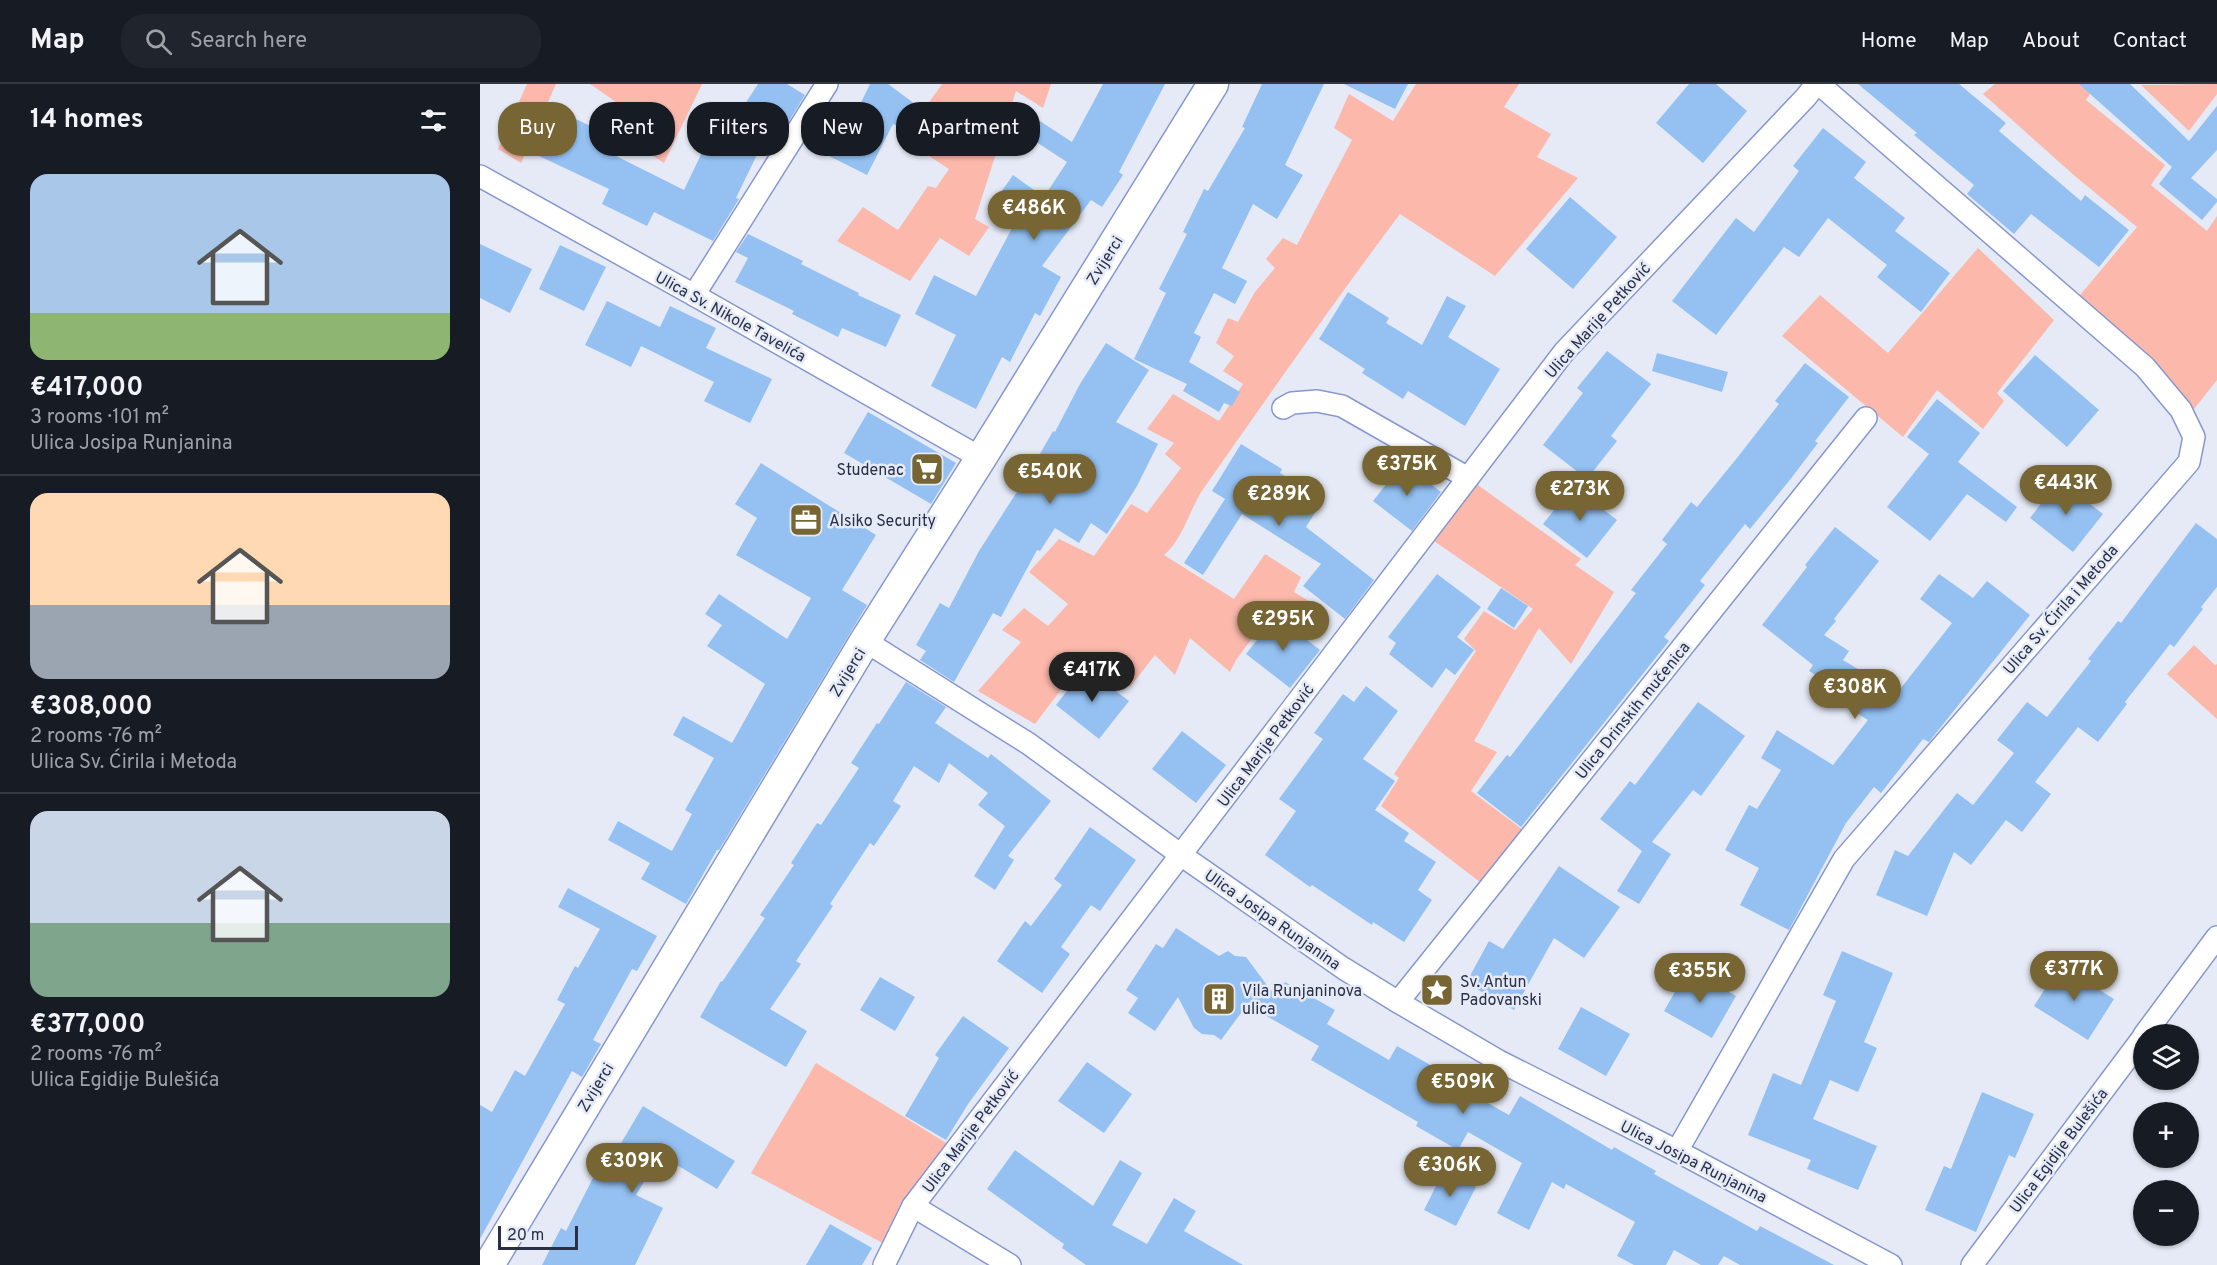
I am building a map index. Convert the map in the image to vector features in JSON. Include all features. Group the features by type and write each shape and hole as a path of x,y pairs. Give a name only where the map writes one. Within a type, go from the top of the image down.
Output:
{"main road":[{"name":"Zvijerci","path":"489,1265 865,641 1214,84"}],"street":[{"path":"694,295 827,84"},
{"name":"Ulica Marije Petković","path":"884,1265 913,1206 1563,352 1818,84"},
{"name":"Ulica Sv. Ćirila i Metoda","path":"1677,1151 1844,859 2190,462 2194,437 2181,410 2145,367 1818,84"},
{"name":"Ulica Sv. Nikole Tavelića","path":"480,176 981,458"},
{"path":"1282,408 1292,403 1317,401 1342,406 1468,478"},
{"name":"Ulica Drinskih mučenica","path":"1398,1002 1866,418"},
{"name":"Ulica Josipa Runjanina","path":"865,641 1029,744 1181,855 1344,968 1398,1002 1498,1061 1677,1151 1891,1265"},
{"name":"Ulica Egidije Bulešića","path":"2152,1024 2217,937"},
{"name":"Ulica Egidije Bulešića","path":"1972,1265 2133,1050"},
{"path":"913,1206 1010,1265"}],"shaded area":[{"path":"527,84 556,84 548,102 519,102"},
{"path":"590,84 702,84 693,102 687,102 687,115 675,140 675,102 616,102"},
{"path":"942,84 1051,84 1043,108 1040,106 1040,102 1033,102 1016,91 1012,102 929,102"},
{"path":"1416,84 1519,84 1504,107 1551,134 1537,157 1578,178 1495,276 1400,214 1200,493 1177,539 1164,555 1234,599 1265,554 1301,577 1294,592 1327,612 1307,634 1276,606 1236,660 1230,672 1190,638 1175,675 1155,655 1130,687 1085,658 1035,724 978,691 1021,642 1002,630 1024,608 1048,626 1068,604 1029,572 1059,539 1094,556 1131,504 1147,513 1181,468 1165,454 1174,443 1147,429 1173,394 1219,421 1243,384 1223,371 1234,356 1216,343 1228,318 1238,322 1255,292 1275,268 1266,259 1283,238 1297,245 1352,140 1334,128 1349,94 1393,121"},
{"path":"1995,84 2097,84 2086,100 2165,165 2151,185 2207,231 2217,216 2217,380 2194,409 2076,300 2137,227 2076,177 1983,94"},
{"path":"2217,84 2217,94 2189,131 2141,85"},
{"path":"510,156 524,156 521,163"},
{"path":"653,156 667,156 664,163"},
{"path":"929,156 995,156 975,219 989,227 969,256 940,238 910,281 837,241 863,207 898,230 928,186 936,188 949,169"},
{"path":"1978,248 2054,320 1997,393 2004,401 1983,429 1937,390 1903,437 1782,336 1820,295 1888,353"},
{"path":"1468,478 1581,559 1575,565 1614,592 1571,664 1539,628 1474,741 1497,752 1471,791 1531,836 1489,889 1381,806 1399,778 1394,774 1476,651 1464,639 1484,611 1515,630 1533,609 1425,535"},
{"path":"2194,645 2215,665 2217,664 2217,719 2167,674"},
{"path":"816,1063 956,1149 892,1248 751,1173"}],"building":[{"path":"758,84 787,84 805,95 789,121 789,102 746,102"},
{"path":"870,84 888,84 912,102 896,102 896,125 893,124 884,142 884,102 861,102"},
{"path":"1103,84 1165,84 1119,172 1123,175 1102,207 1091,200 1042,266 1061,277 1040,316 1035,313 1010,362 1002,357 976,409 931,386 956,335 915,314 934,275 976,296 1011,230 1024,213 999,195 1013,175 1044,197 1067,162 1040,144 1040,121 1072,142"},
{"path":"1262,84 1324,84 1285,165 1303,175 1277,219 1253,204 1222,268 1247,281 1235,304 1214,293 1194,333 1201,337 1189,362 1240,392 1232,406 1224,403 1219,412 1183,391 1187,384 1134,359 1166,293 1159,289 1187,234 1183,232 1204,189 1208,191 1245,128 1242,127"},
{"path":"1344,84 1408,84 1395,109"},
{"path":"1689,84 1716,84 1747,111 1703,163 1656,123"},
{"path":"1858,84 1959,84 2006,123 1999,131 2081,201 2085,195 2129,230 2099,267 2031,214 2014,234 1967,194 1974,185"},
{"path":"2079,84 2130,84 2189,141 2217,106 2217,150 2191,178 2217,199 2202,220 2159,184 2172,167"},
{"path":"577,120 589,125 589,156 616,156 684,190 700,156 756,156 736,198 739,199 713,241 654,212 647,226 602,204 609,189 539,156 577,156"},
{"path":"1823,128 1866,162 1854,178 1905,218 1895,231 1950,273 1921,312 1877,277 1887,265 1828,218 1799,257 1784,247 1716,335 1672,301 1736,218 1754,232 1799,171 1793,166"},
{"path":"829,156 877,156 867,175"},
{"path":"1570,197 1617,237 1573,289 1526,249"},
{"path":"748,234 803,261 801,264 859,293 858,295 901,315 886,347 842,328 838,337 792,314 794,311 735,282 748,258 736,252"},
{"path":"480,244 532,269 510,313 480,298"},
{"path":"560,245 606,267 584,311 539,289"},
{"path":"1348,292 1389,318 1386,323 1422,345 1447,296 1466,306 1448,337 1500,369 1465,426 1408,391 1403,399 1362,373 1365,369 1319,339"},
{"path":"607,301 660,327 670,306 716,328 706,348 772,379 750,423 704,401 714,382 641,346 631,367 585,345"},
{"path":"1106,343 1149,370 1116,422 1158,444 1137,486 1107,534 1091,523 1079,543 1055,528 1040,551 1037,550 1001,617 993,613 954,682 920,660 926,651 916,645 940,603 949,608 979,551 1053,431 1055,432 1080,384"},
{"path":"1607,351 1651,384 1611,436 1617,441 1587,479 1543,445 1583,393 1577,388"},
{"path":"1657,353 1728,372 1722,392 1652,371"},
{"path":"2035,355 2099,410 2067,447 2003,391"},
{"path":"1805,363 1849,397 1815,441 1818,443 1789,481 1750,529 1745,524 1700,581 1705,585 1664,637 1669,641 1521,827 1477,793 1507,755 1510,757 1636,593 1631,590 1667,544 1662,540 1691,502 1697,507 1737,458 1779,404 1775,401"},
{"path":"1937,399 1980,433 1958,462 2017,507 2006,522 1967,494 1930,541 1887,507 1929,454 1907,437"},
{"path":"868,412 956,463 931,504 844,453"},
{"path":"1241,444 1282,469 1280,473 1323,500 1306,527 1374,580 1345,619 1303,586 1321,564 1242,514 1203,575 1184,563 1225,499 1212,491"},
{"path":"761,463 876,535 842,590 867,605 686,904 641,879 650,863 608,840 618,821 672,851 692,814 685,810 714,758 673,735 683,716 732,743 765,684 707,646 722,625 705,614 719,594 787,639 811,598 736,555 757,518 735,504"},
{"path":"1403,463 1441,492 1412,531 1373,501"},
{"path":"2059,480 2103,514 2073,552 2030,518"},
{"path":"1573,486 1617,520 1587,558 1543,524"},
{"path":"2196,523 2217,539 2217,587 2174,647 2170,644 2125,702 2127,704 2098,742 2078,727 2035,782 2051,794 2022,832 2006,820 1971,865 1954,852 1927,916 1876,895 1895,850 1908,856 1957,793 1973,805 2014,753 1997,740 2027,702 2047,717 2091,661 2088,659 2118,621 2121,623"},
{"path":"1835,527 1879,561 1824,635 1849,651 1843,660 1897,693 1952,623 1920,599 1939,574 1973,598 1987,581 2030,615 1929,742 1923,739 1881,793 1874,787 1846,823 1789,930 1740,905 1759,868 1725,850 1749,805 1757,809 1781,770 1761,758 1777,730 1833,765 1868,720 1837,701 1843,692 1809,671 1813,665 1762,625"},
{"path":"1437,574 1481,607 1457,637 1474,650 1455,675 1446,668 1432,688 1389,654 1396,643 1388,637"},
{"path":"1501,588 1528,606 1514,628 1487,609"},
{"path":"1276,616 1320,650 1290,688 1246,654"},
{"path":"1085,668 1129,701 1099,739 1056,705"},
{"path":"906,682 946,707 935,723 988,758 991,754 1051,801 1008,856 1014,860 995,890 974,876 1005,826 978,805 988,793 949,763 939,783 914,766 893,801 901,806 874,846 870,843 830,904 833,906 796,961 801,964 770,1009 807,1031 786,1067 700,1017 721,981 765,918 760,915 794,865 791,863 817,823 821,825 859,768 851,763"},
{"path":"1366,686 1398,711 1363,759 1395,781 1375,810 1409,833 1404,841 1436,862 1418,890 1432,900 1404,942 1373,922 1372,925 1312,885 1310,887 1265,855 1296,811 1279,799 1323,739 1314,733 1343,694 1354,702"},
{"path":"1698,702 1745,736 1701,796 1693,790 1652,842 1671,854 1639,904 1617,891 1642,851 1600,819 1630,781 1635,785"},
{"path":"1182,731 1226,765 1196,803 1152,769"},
{"path":"1090,827 1136,860 1100,911 1091,905 1061,947 1070,954 1042,993 997,961 1025,921 1031,926 1062,885 1054,879"},
{"path":"1559,866 1620,907 1584,958 1554,938 1514,1010 1466,983 1489,941 1503,949"},
{"path":"568,888 657,936 637,971 632,969 593,1040 601,1044 582,1077 572,1071 480,1239 480,1105 492,1112 515,1070 525,1076 565,1004 557,1000 575,966 578,968 600,929 558,907"},
{"path":"1176,928 1219,956 1228,951 1235,956 1246,957 1276,997 1285,982 1335,1010 1327,1024 1389,1060 1397,1046 1439,1070 1436,1074 1509,1115 1520,1096 1612,1150 1614,1147 1656,1171 1654,1174 1757,1231 1760,1226 1834,1265 1740,1265 1724,1256 1718,1265 1701,1265 1674,1250 1666,1265 1634,1265 1617,1256 1635,1222 1566,1184 1564,1189 1552,1182 1529,1230 1497,1213 1522,1163 1468,1132 1458,1150 1416,1126 1418,1122 1311,1060 1319,1046 1247,1005 1221,1040 1214,1035 1202,1034 1194,1028 1178,997 1155,1031 1128,1013 1138,998 1126,990 1156,944 1163,948"},
{"path":"1842,951 1893,973 1864,1042 1877,1048 1858,1092 1830,1080 1813,1119 1877,1146 1858,1190 1807,1169 1811,1160 1748,1135 1773,1073 1801,1085 1836,1001 1823,995"},
{"path":"2060,965 2114,999 2088,1040 2034,1006"},
{"path":"1688,969 1736,996 1712,1038 1664,1011"},
{"path":"880,977 915,997 895,1031 860,1010"},
{"path":"1581,1007 1630,1034 1606,1076 1558,1049"},
{"path":"963,1016 1009,1048 968,1104 946,1140 905,1116 939,1058 935,1055"},
{"path":"1087,1062 1132,1094 1104,1133 1058,1101"},
{"path":"1982,1092 2034,1114 2015,1158 2009,1155 1976,1232 1925,1210 1944,1166 1951,1169"},
{"path":"643,1106 735,1161 717,1189 660,1155 636,1195 663,1208 635,1265 542,1265 561,1228 566,1231 595,1174 601,1177"},
{"path":"1015,1150 1093,1206 1120,1160 1142,1173 1112,1225 1147,1244 1174,1198 1196,1211 1184,1231 1243,1265 1086,1265 1062,1248 1064,1244 987,1189"},
{"path":"1444,1170 1476,1187 1456,1226 1424,1210"},
{"path":"830,1224 872,1248 862,1265 806,1265"}],"place":[{"name":"Studenac","path":"927,469"},
{"name":"Alsiko Security","path":"806,520"},
{"name":"Sv. Antun Padovanski","path":"1437,990"},
{"name":"Vila Runjaninova ulica","path":"1219,999"}]}
